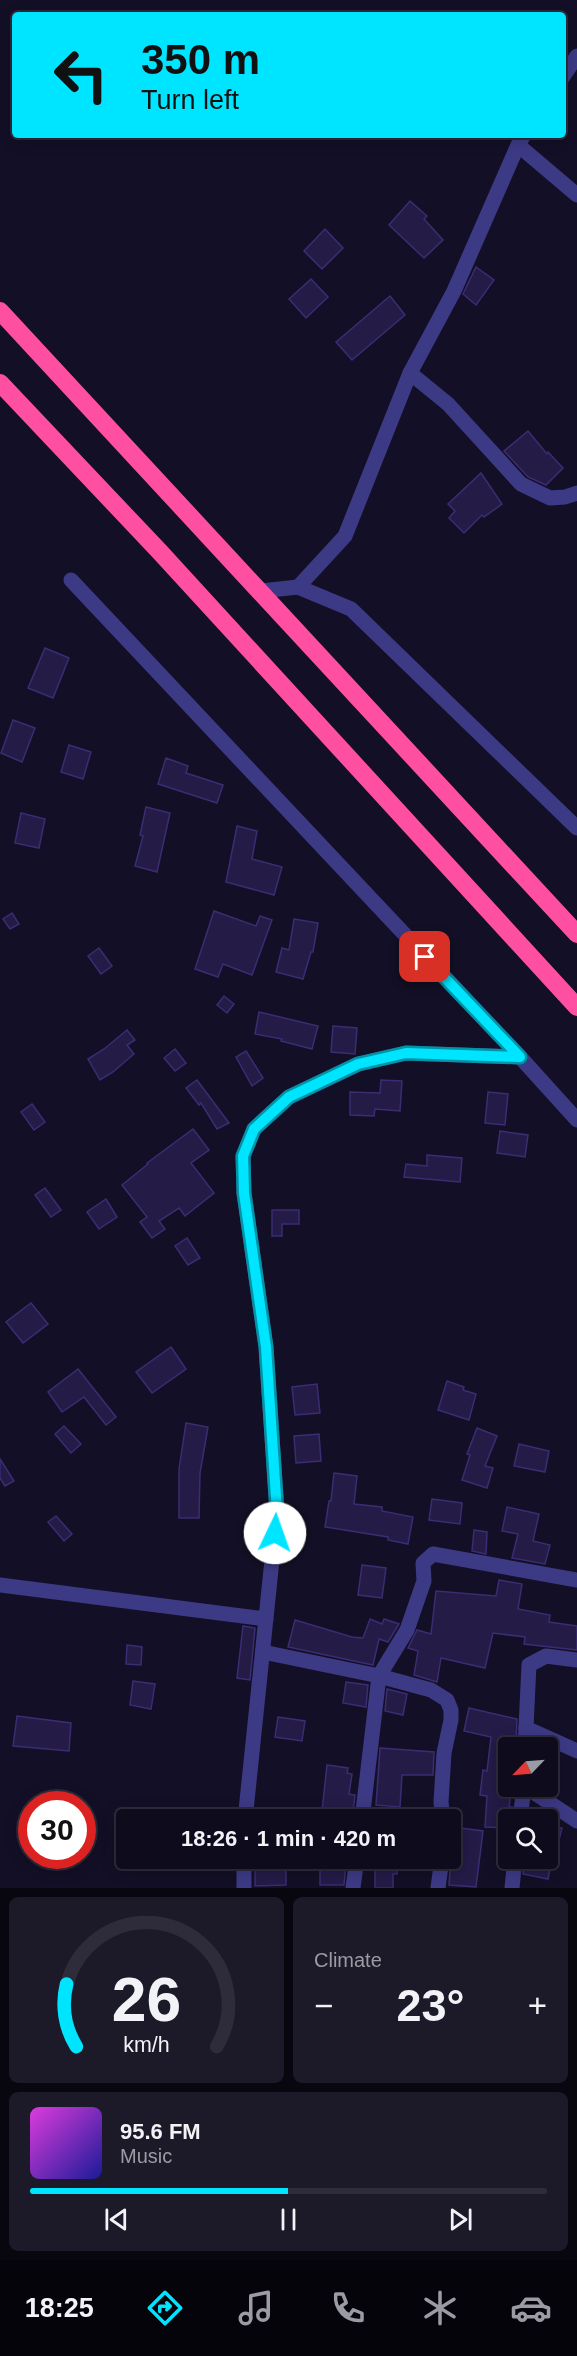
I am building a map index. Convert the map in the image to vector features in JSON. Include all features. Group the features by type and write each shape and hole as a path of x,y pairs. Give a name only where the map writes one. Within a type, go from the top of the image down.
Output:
{"highway":[{"path":"0,311 577,934"},
{"path":"0,383 168,561 577,1007"}],"street":[{"path":"566,72 577,56"},
{"path":"298,587 345,536 410,373 454,291 521,140 577,195"},
{"path":"410,373 448,404 522,484 550,498 566,497 577,493"},
{"path":"71,580 577,1120"},
{"path":"261,591 298,587 351,609 577,828"},
{"path":"246,1809 277,1512 266,1347 244,1193 243,1156 254,1129 289,1097 358,1064 406,1053 520,1057"},
{"path":"363,1809 379,1676 407,1630 424,1581 423,1563 433,1554 577,1580"},
{"path":"0,1585 266,1619"},
{"path":"263,1652 379,1676 431,1690 447,1700 451,1710 451,1720 444,1753 442,1809"},
{"path":"526,1737 529,1665 546,1656 577,1660"},
{"path":"526,1728 577,1751"},
{"path":"541,1797 577,1821"},
{"path":"244,1869 244,1888"},
{"path":"353,1888 356,1869"},
{"path":"438,1888 441,1869"},
{"path":"512,1888 514,1869"}],"building":[{"path":"410,201 427,216 424,219 443,240 424,258 389,225"},
{"path":"325,229 343,248 322,269 304,251"},
{"path":"476,267 494,280 476,305 463,294"},
{"path":"311,279 328,297 306,318 289,299"},
{"path":"390,296 405,315 352,360 336,342"},
{"path":"528,431 547,454 548,452 563,468 546,485 528,477 504,451"},
{"path":"481,473 502,504 484,517 482,515 464,533 449,518 455,511 448,504"},
{"path":"45,648 69,658 53,698 28,688"},
{"path":"13,720 35,728 22,762 1,753"},
{"path":"69,745 91,752 83,779 61,772"},
{"path":"166,758 188,766 186,773 223,785 217,803 158,784"},
{"path":"146,807 170,813 157,872 135,866 143,836 140,835"},
{"path":"21,813 45,819 39,848 15,843"},
{"path":"237,826 257,831 252,859 282,867 274,895 226,882"},
{"path":"214,911 256,926 260,916 272,920 252,975 223,964 218,977 195,969"},
{"path":"12,913 19,924 10,929 3,919"},
{"path":"294,919 318,923 313,952 311,952 303,979 276,972 282,948 289,950"},
{"path":"99,948 112,966 101,974 88,956"},
{"path":"224,996 234,1004 227,1013 217,1005"},
{"path":"259,1012 318,1026 312,1049 281,1041 282,1039 255,1034"},
{"path":"333,1026 357,1028 355,1054 331,1052"},
{"path":"127,1030 135,1040 127,1045 134,1054 100,1080 88,1059"},
{"path":"175,1049 186,1063 175,1071 164,1058"},
{"path":"246,1051 263,1078 252,1086 236,1057"},
{"path":"197,1080 229,1123 217,1129 201,1103 199,1105 186,1088"},
{"path":"381,1080 402,1081 400,1111 375,1109 374,1116 350,1115 350,1092 380,1093"},
{"path":"488,1092 508,1094 505,1125 485,1123"},
{"path":"32,1104 45,1122 34,1130 21,1112"},
{"path":"193,1129 209,1150 191,1163 214,1193 185,1216 179,1208 159,1221 165,1229 152,1238 140,1222 147,1217 122,1185"},
{"path":"500,1131 528,1135 525,1157 497,1153"},
{"path":"427,1155 462,1158 460,1182 404,1177 406,1164 427,1166"},
{"path":"45,1188 61,1210 51,1217 35,1195"},
{"path":"106,1199 117,1217 99,1229 87,1212"},
{"path":"272,1210 299,1210 299,1224 282,1224 282,1236 272,1236"},
{"path":"187,1238 200,1258 188,1265 175,1246"},
{"path":"31,1303 48,1324 23,1343 6,1322"},
{"path":"171,1347 186,1369 152,1393 136,1372"},
{"path":"78,1369 116,1417 106,1425 84,1397 62,1412 48,1392"},
{"path":"447,1381 476,1394 469,1420 438,1410"},
{"path":"317,1384 320,1413 295,1415 292,1387"},
{"path":"186,1423 208,1427 200,1473 199,1518 179,1518 179,1469"},
{"path":"64,1426 81,1444 71,1453 55,1434"},
{"path":"477,1428 497,1436 485,1466 493,1468 487,1488 462,1480 470,1455 467,1454"},
{"path":"319,1434 321,1461 296,1463 294,1436"},
{"path":"519,1444 549,1451 545,1472 514,1466"},
{"path":"0,1459 14,1481 5,1486 0,1478"},
{"path":"334,1473 357,1476 354,1504 382,1507 382,1511 413,1517 408,1544 388,1540 388,1537 325,1527"},
{"path":"432,1499 462,1503 460,1524 429,1520"},
{"path":"507,1507 539,1514 533,1541 550,1545 545,1564 512,1558 518,1534 502,1531"},
{"path":"56,1516 72,1534 64,1541 48,1522"},
{"path":"474,1530 487,1532 486,1554 472,1551"},
{"path":"362,1565 386,1568 382,1598 358,1595"},
{"path":"499,1580 522,1584 518,1609 550,1615 549,1622 577,1626 577,1650 524,1644 525,1637 493,1633 485,1668 441,1658 437,1682 414,1675 418,1651 408,1648 417,1630 431,1634 436,1591 496,1596"},
{"path":"370,1619 382,1624 384,1619 399,1624 388,1642 379,1639 373,1665 288,1647 295,1620 352,1637 363,1638"},
{"path":"243,1626 255,1628 250,1680 237,1678"},
{"path":"127,1645 142,1647 141,1665 126,1664"},
{"path":"133,1681 155,1684 151,1709 130,1705"},
{"path":"346,1682 368,1685 366,1707 343,1703"},
{"path":"387,1689 407,1694 403,1715 385,1711"},
{"path":"469,1708 517,1719 516,1737 498,1737 498,1797 510,1797 509,1807 512,1807 512,1809 498,1809 498,1828 485,1827 487,1796 480,1795 483,1770 487,1771 491,1737 464,1731"},
{"path":"17,1716 71,1723 69,1751 13,1746"},
{"path":"278,1717 305,1721 302,1741 275,1737"},
{"path":"380,1748 434,1752 433,1775 402,1775 400,1807 376,1805"},
{"path":"327,1765 348,1768 347,1773 352,1774 349,1794 355,1795 353,1809 322,1809"},
{"path":"558,1827 562,1828 558,1844"},
{"path":"461,1828 483,1831 476,1887 449,1885 450,1869 461,1869"},
{"path":"255,1869 286,1869 286,1885 255,1886"},
{"path":"320,1869 345,1869 344,1885 320,1885"},
{"path":"375,1869 397,1869 397,1874 393,1874 393,1888 375,1888"},
{"path":"524,1869 550,1869 548,1879 523,1874"}],"route":[{"path":"275,1533 277,1512 266,1347 244,1193 243,1156 254,1129 289,1097 358,1064 406,1053 520,1057 425,957"}]}
